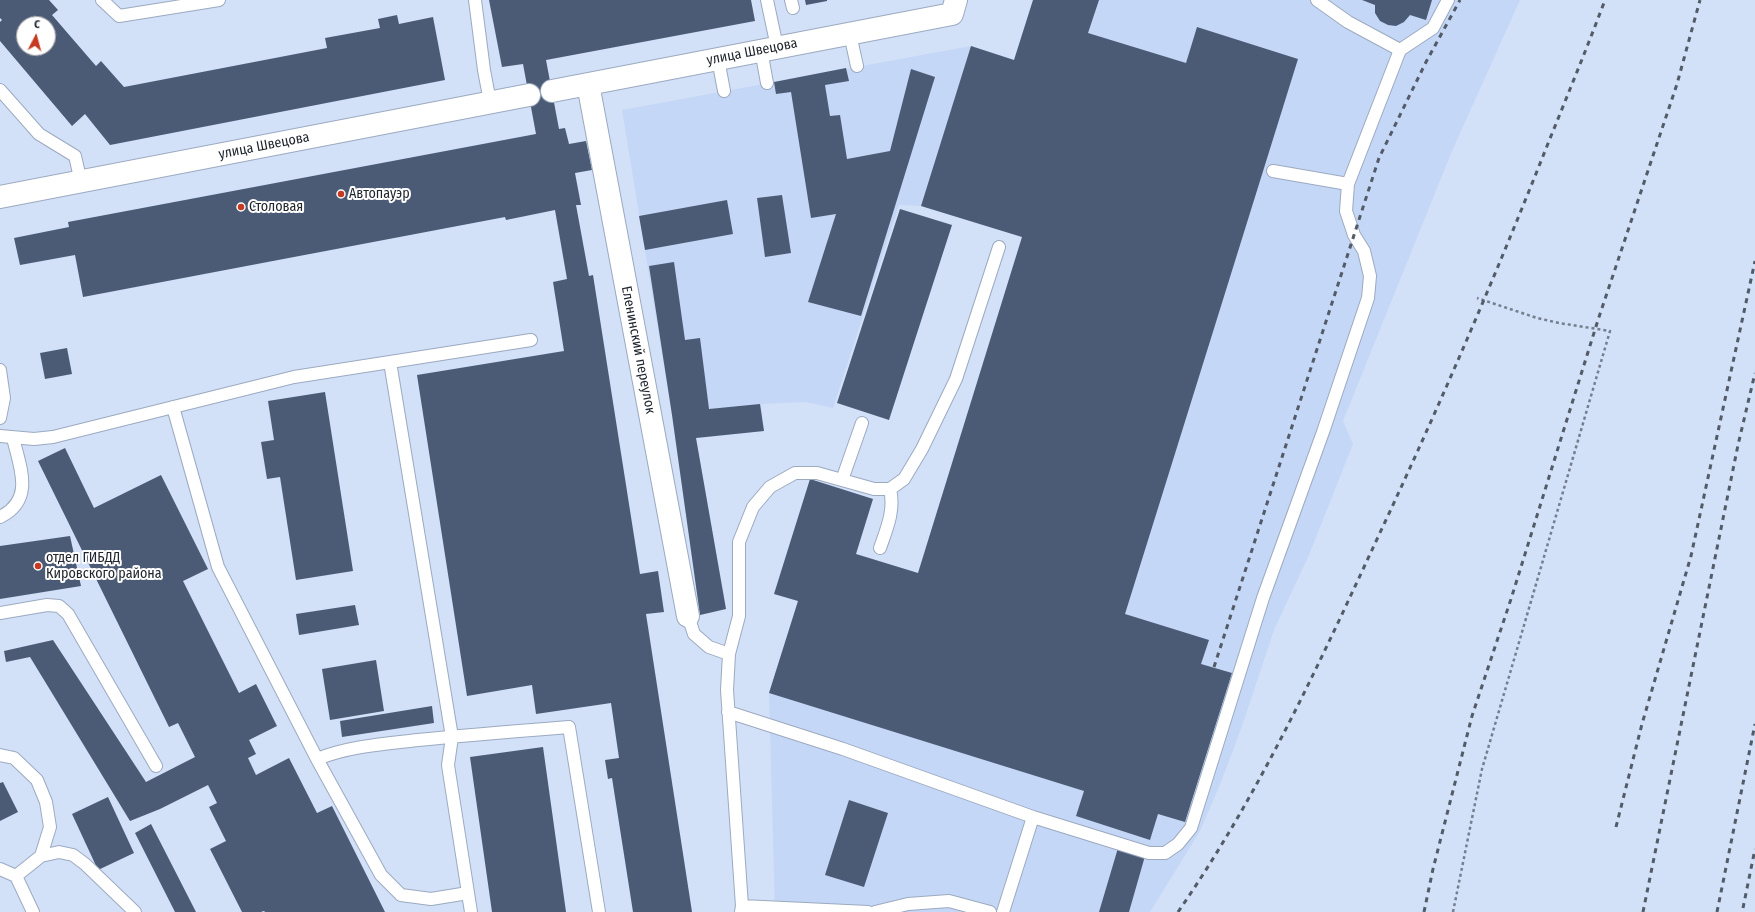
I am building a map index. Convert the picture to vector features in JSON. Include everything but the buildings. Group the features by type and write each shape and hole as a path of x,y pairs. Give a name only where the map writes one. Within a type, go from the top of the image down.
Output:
{"street":[{"name":"улица Швецова","path":"552,91 850,34 954,7"},
{"name":"Еленинский переулок","path":"588,84 688,616"},
{"name":"улица Швецова","path":"0,197 490,102 529,96"}],"lane":[{"path":"102,0 119,16 219,0"},
{"path":"476,0 484,70 490,102"},
{"path":"767,0 769,49 767,83"},
{"path":"1317,0 1348,22 1400,50"},
{"path":"728,712 844,749 1033,817 1149,853 1165,853 1178,844 1191,828 1262,598 1323,432 1368,298 1370,276 1364,251 1354,235 1346,211 1348,184 1400,50 1433,28 1448,0"},
{"path":"850,34 857,66"},
{"path":"718,59 724,91"},
{"path":"0,90 39,134 75,156 81,182"},
{"path":"1273,171 1348,184"},
{"path":"868,912 742,909 728,712 729,654 739,616 739,542 753,508 770,487 794,473 817,473 874,489 890,489 904,478 922,449 956,379 999,247"},
{"path":"0,436 34,439 53,437 294,377 531,340"},
{"path":"390,362 452,737 448,765 471,912"},
{"path":"0,370 4,398 0,418"},
{"path":"173,408 218,567 317,759 382,875 401,895 430,900 468,893"},
{"path":"842,480 862,423"},
{"path":"0,517 15,506 22,492 23,476 13,438"},
{"path":"880,548 891,514 893,501 890,489"},
{"path":"0,613 47,605 59,606 68,614 156,766"},
{"path":"688,616 694,634 709,648 729,654"},
{"path":"317,759 336,752 363,746 569,727 599,912"},
{"path":"0,755 14,758 36,780 46,802 50,827 40,856"},
{"path":"1003,912 1033,817"},
{"path":"16,876 40,856 59,852 73,855 85,864 135,912"},
{"path":"0,869 16,876 32,912"},
{"path":"875,912 908,904 950,901 990,912"}],"path":[{"path":"1453,912 1482,769 1610,331 1549,321 1507,309 1477,298"}],"shaded area":[{"path":"1033,0 1520,0 1452,151 1343,421 1353,444 1309,555 1274,630 1242,726 1221,782 1200,831 1150,912 775,912 769,693 798,601 774,594 810,479 873,499 856,554 918,573 1022,237 921,206 899,205 833,408 805,402 761,404 764,431 696,438 726,609 700,615 672,415 622,110 971,46 1014,60"}],"railway":[{"path":"1214,667 1379,158 1426,62 1460,0"},
{"path":"1178,912 1207,868 1261,776 1310,681 1356,585 1423,439 1488,291 1605,0"},
{"path":"1424,912 1433,869 1472,716 1511,599 1598,320 1677,84 1700,0"},
{"path":"1616,827 1642,724 1691,556 1755,261"},
{"path":"1643,912 1738,445 1755,373"},
{"path":"1717,912 1755,724"},
{"path":"1743,908 1755,849"}],"place":[{"name":"Автопауэр","path":"341,194"},
{"name":"Столовая","path":"241,207"},
{"name":"отдел ГИБДД Кировского района","path":"38,566"}]}
